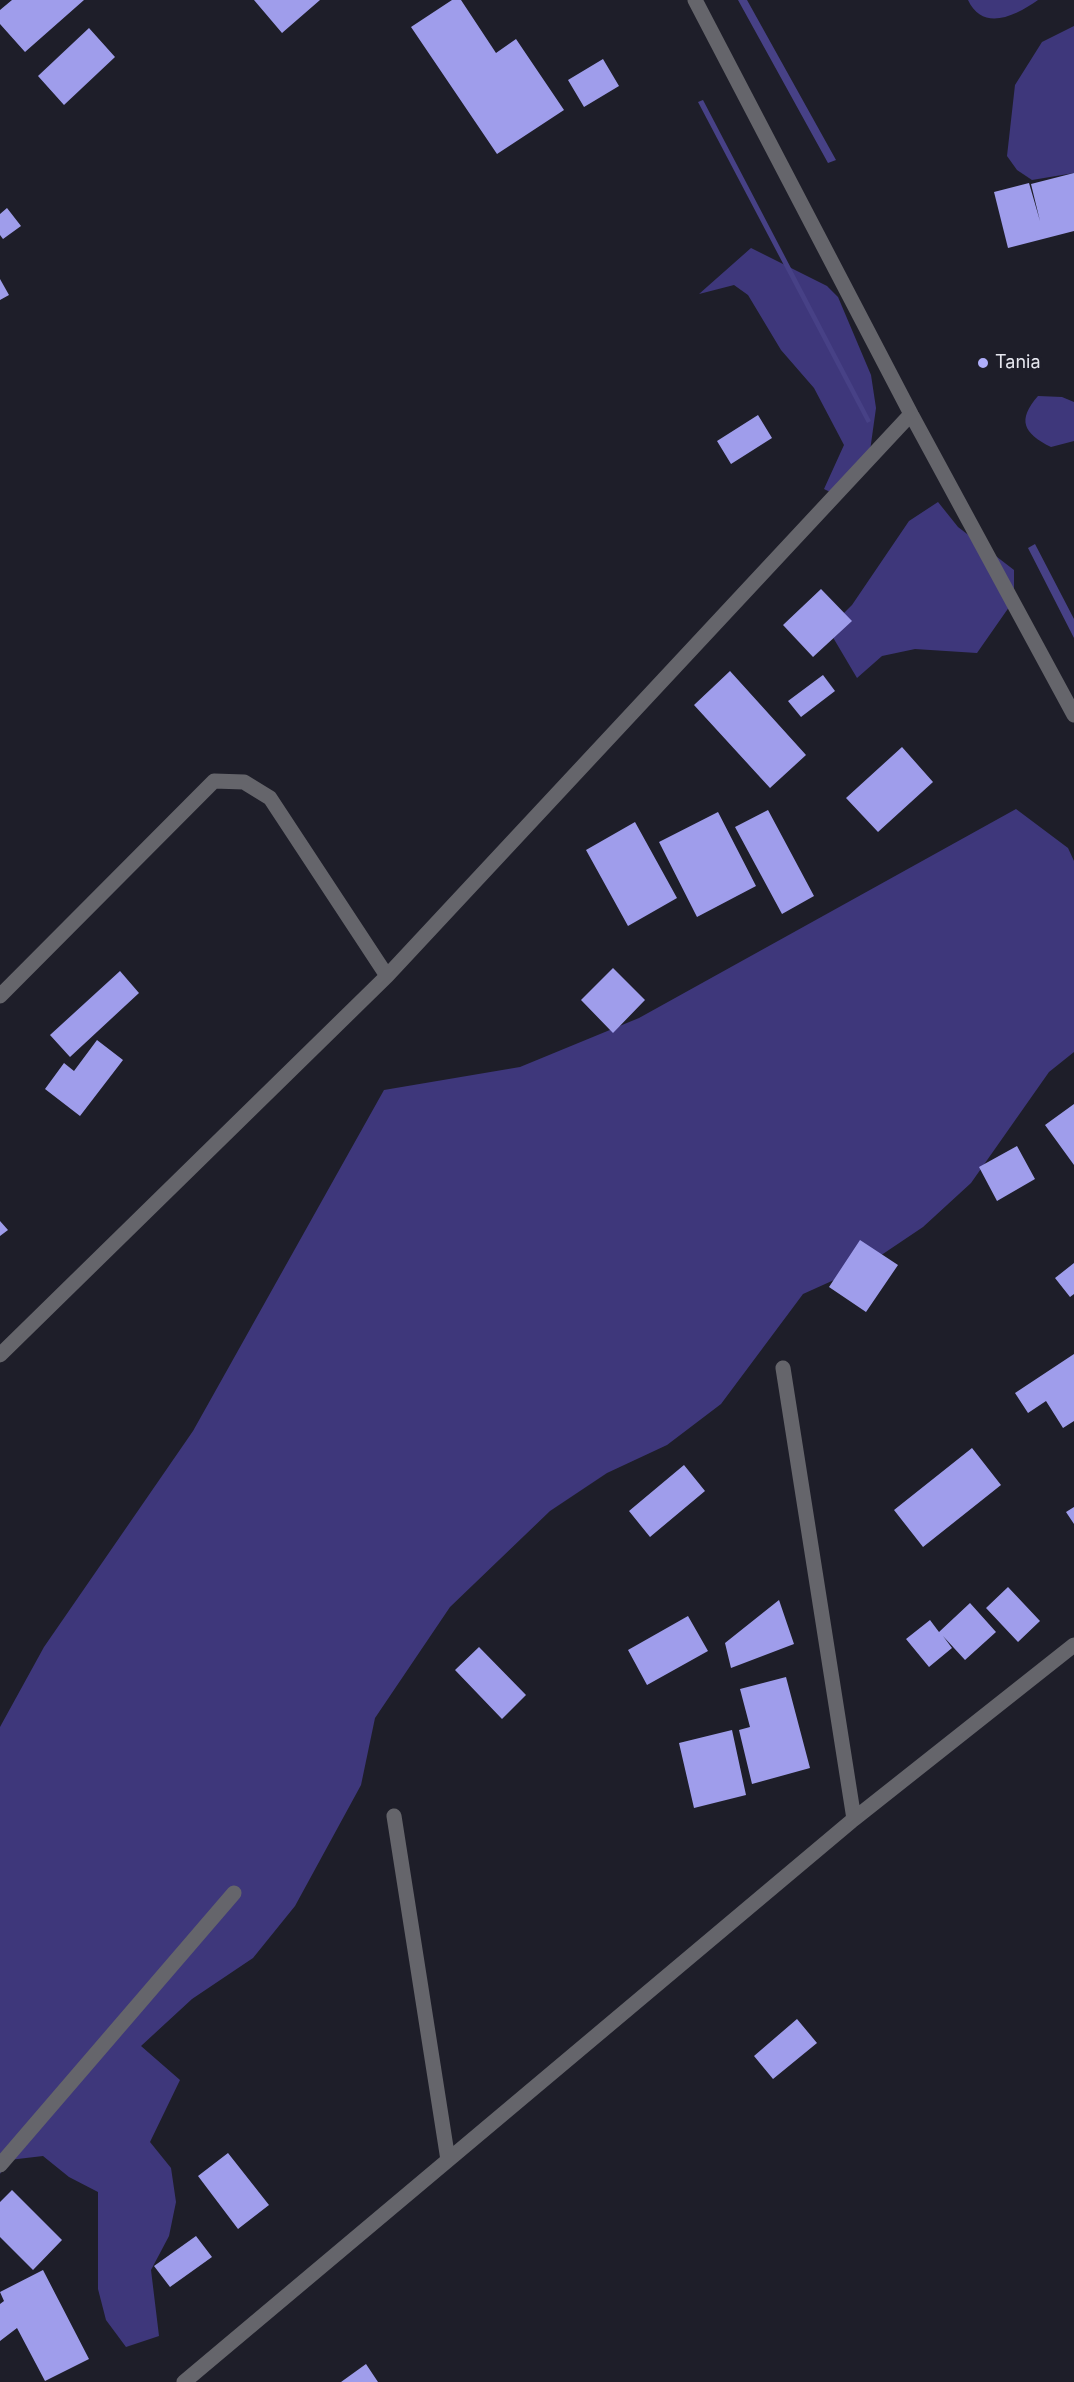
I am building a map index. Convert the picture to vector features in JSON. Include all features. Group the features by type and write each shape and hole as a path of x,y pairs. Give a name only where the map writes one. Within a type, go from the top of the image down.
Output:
{"street":[{"path":"695,0 911,414 1074,715"},
{"path":"0,1355 387,976 911,414"},
{"path":"0,996 214,781 244,782 270,798 387,976"},
{"path":"783,1368 854,1819"},
{"path":"184,2382 854,1819 1074,1645"},
{"path":"394,1816 448,2160"},
{"path":"0,2165 234,1893"}],"shaded area":[{"path":"738,0 747,0 836,160 828,163"},
{"path":"968,0 1038,0 1010,15 991,18 982,16 974,10"},
{"path":"1074,26 1074,173 1032,180 1017,170 1007,156 1015,85 1042,42"},
{"path":"703,100 871,421 867,423 698,102"},
{"path":"751,248 827,286 838,297 871,375 876,408 869,458 838,496 824,489 844,445 814,388 781,350 748,295 734,285 699,294"},
{"path":"1038,396 1062,397 1074,402 1074,441 1051,447 1029,431 1026,425 1027,412"},
{"path":"938,502 958,527 1014,570 1014,600 977,653 915,649 882,656 857,678 828,629 852,605 909,521"},
{"path":"1035,544 1074,619 1074,638 1028,548"},
{"path":"1016,809 1068,848 1074,861 1074,1052 1049,1072 971,1183 923,1227 865,1266 803,1294 721,1404 667,1445 607,1473 550,1511 450,1607 375,1718 361,1785 295,1906 253,1958 192,1999 141,2046 180,2080 150,2142 171,2168 176,2202 169,2236 151,2270 159,2336 126,2347 106,2320 98,2289 98,2192 69,2177 43,2156 9,2160 0,2174 0,1727 44,1647 193,1431 384,1090 520,1067 639,1018"}],"building":[{"path":"12,0 84,0 25,52 0,24 0,10"},
{"path":"254,0 320,0 282,33"},
{"path":"452,0 461,0 496,53 516,39 564,110 497,154 411,27"},
{"path":"89,28 115,57 64,105 38,76"},
{"path":"603,59 619,86 584,107 568,80"},
{"path":"1074,173 1074,231 1008,248 994,192 1029,183 1040,221 1031,184"},
{"path":"7,208 21,226 3,239 0,235 0,214"},
{"path":"0,279 9,295 0,300"},
{"path":"758,415 772,438 731,464 717,441"},
{"path":"821,589 852,621 813,657 783,625"},
{"path":"730,671 806,755 770,788 694,705"},
{"path":"823,675 835,691 801,717 788,701"},
{"path":"902,747 933,782 878,832 846,798"},
{"path":"768,810 814,896 782,914 735,827"},
{"path":"718,812 756,886 697,917 659,842"},
{"path":"635,822 677,898 628,926 586,850"},
{"path":"613,968 645,1000 613,1033 581,1000"},
{"path":"120,971 139,993 70,1057 50,1035"},
{"path":"97,1040 123,1060 80,1116 45,1089 64,1063 74,1071"},
{"path":"1074,1104 1074,1165 1045,1125"},
{"path":"1017,1146 1035,1179 997,1201 979,1167"},
{"path":"0,1221 8,1230 0,1236"},
{"path":"860,1240 898,1265 866,1312 829,1287"},
{"path":"1074,1263 1074,1294 1070,1297 1055,1278"},
{"path":"1074,1354 1074,1421 1063,1428 1046,1401 1028,1413 1015,1393"},
{"path":"972,1448 1001,1485 923,1547 894,1510"},
{"path":"684,1465 705,1491 650,1537 629,1511"},
{"path":"1074,1507 1074,1524 1066,1512"},
{"path":"1008,1587 1040,1621 1018,1642 986,1608"},
{"path":"779,1600 794,1644 731,1668 725,1643"},
{"path":"970,1603 996,1632 965,1660 943,1636 952,1648 929,1667 906,1639 930,1620 939,1632"},
{"path":"688,1616 708,1651 647,1685 628,1650"},
{"path":"479,1647 526,1695 502,1719 455,1670"},
{"path":"786,1677 810,1768 752,1784 739,1730 750,1727 740,1689"},
{"path":"732,1730 746,1795 694,1808 679,1743"},
{"path":"797,2019 817,2043 773,2079 754,2056"},
{"path":"228,2153 269,2205 238,2229 198,2176"},
{"path":"12,2190 62,2240 33,2270 0,2237 0,2202"},
{"path":"196,2236 212,2257 170,2287 154,2266"},
{"path":"43,2270 89,2359 45,2381 17,2328 0,2341 0,2304 4,2301 0,2292"},
{"path":"366,2364 378,2382 341,2382"}],"place":[{"name":"Tania","path":"983,363"}]}
